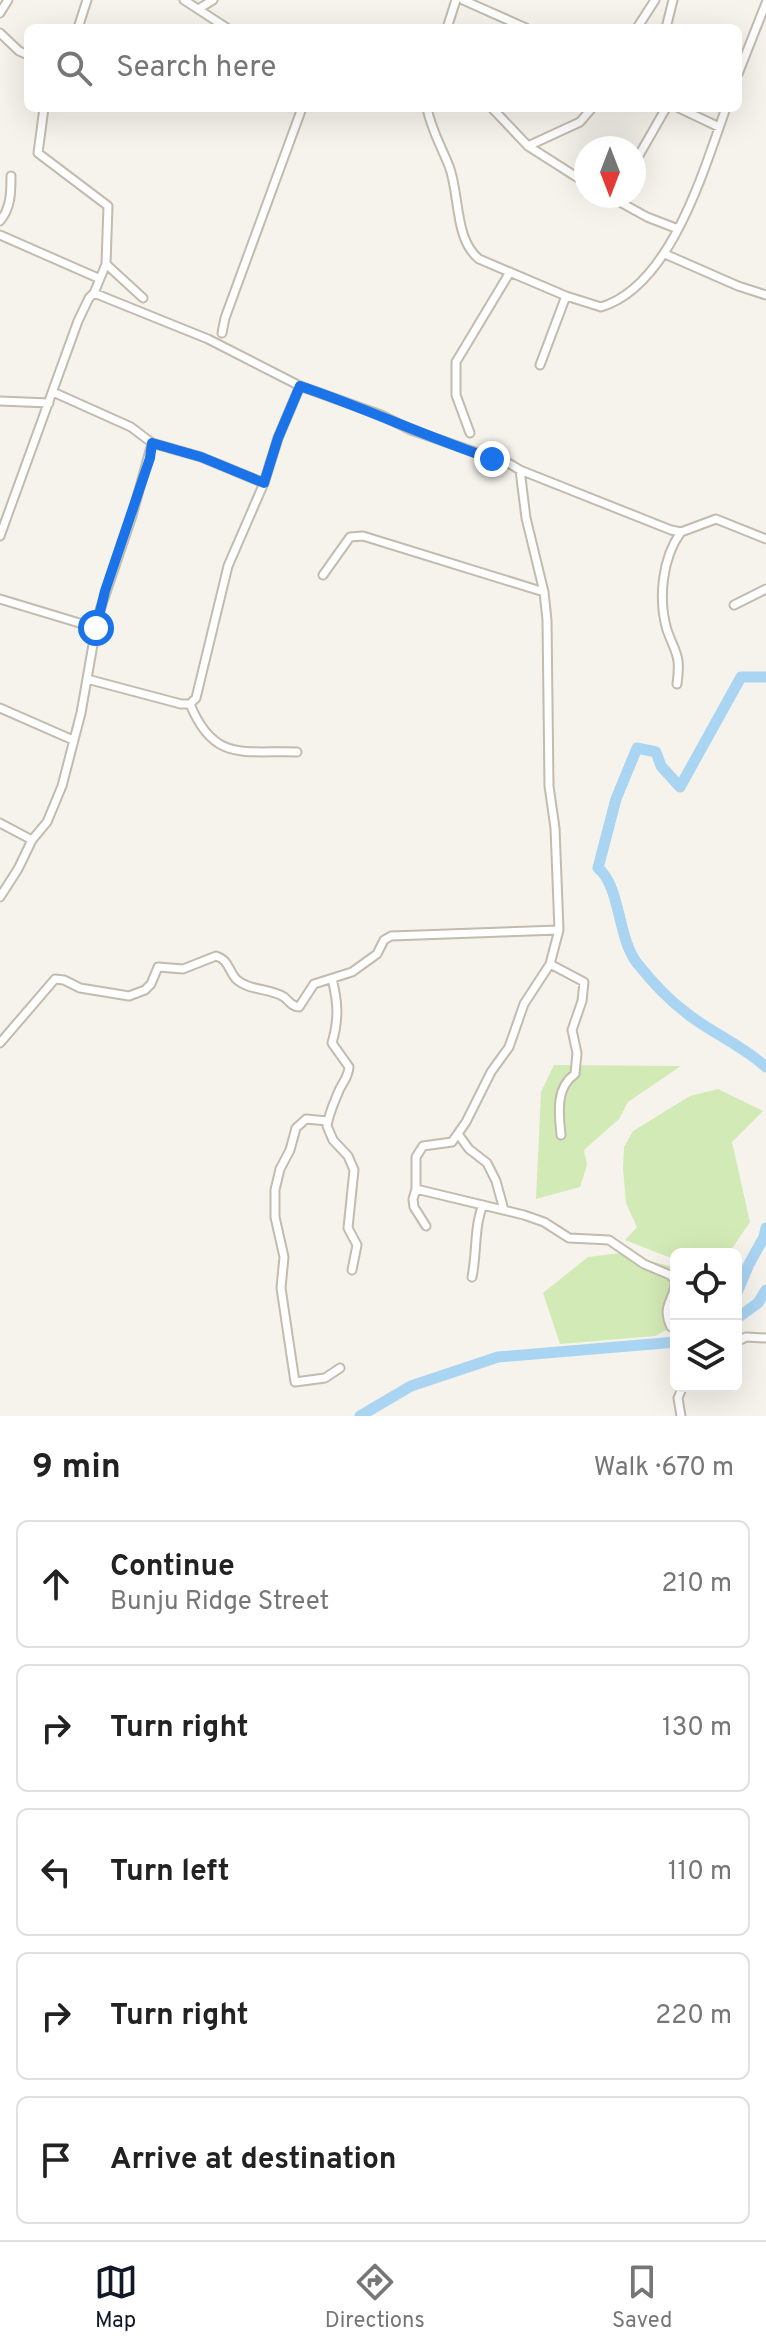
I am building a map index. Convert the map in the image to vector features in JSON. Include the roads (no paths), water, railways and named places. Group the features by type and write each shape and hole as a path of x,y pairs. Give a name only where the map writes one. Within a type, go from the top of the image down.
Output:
{"street":[{"path":"0,13 8,0"},
{"path":"79,24 87,0"},
{"path":"184,0 222,24"},
{"path":"200,8 213,0"},
{"path":"448,24 456,0"},
{"path":"463,0 517,24"},
{"path":"640,24 655,0"},
{"path":"667,24 673,0"},
{"path":"742,64 766,3"},
{"path":"0,33 24,53"},
{"path":"0,536 78,321 106,264 108,206 38,153 43,112"},
{"path":"222,333 229,306 301,112"},
{"path":"428,112 436,140 451,171 462,224 472,253 479,259 593,307 611,304 642,280 665,254 695,195 725,112"},
{"path":"496,112 528,146 574,175"},
{"path":"528,146 580,122 589,112"},
{"path":"646,143 664,112"},
{"path":"687,112 719,127"},
{"path":"0,221 5,216 11,194 11,176"},
{"path":"631,208 678,229"},
{"path":"0,235 98,278"},
{"path":"665,254 725,281 764,292"},
{"path":"106,264 143,298"},
{"path":"470,433 456,395 456,362 510,272"},
{"path":"94,293 208,339 300,386 381,415 411,430 510,464 648,521 681,532 716,519 766,539"},
{"path":"540,365 566,296"},
{"path":"87,679 181,704 190,704 196,698 228,566 264,483 278,438 300,386"},
{"path":"53,392 131,427 152,443 201,457 264,483"},
{"path":"0,401 49,403"},
{"path":"0,897 32,840 47,822 62,786 105,591 150,458 152,443"},
{"path":"426,1226 414,1207 419,1150 429,1144 452,1142 458,1134 491,1072 509,1047 524,1004 550,964 559,930 555,828 549,786 550,702 544,592 526,518 520,470"},
{"path":"677,684 679,656 668,630 663,598 667,562 681,532"},
{"path":"323,575 346,541 363,536 544,592"},
{"path":"734,605 766,589"},
{"path":"0,599 96,628"},
{"path":"190,704 199,725 221,744 244,752 297,752"},
{"path":"0,708 73,740"},
{"path":"0,823 32,840"},
{"path":"0,1043 55,979 80,988 136,995 151,984 158,967 183,969 216,956 225,961 235,978 244,984 283,997 299,1007 314,984 352,972 377,954 384,940 391,936 559,930"},
{"path":"550,964 584,982 582,1001 572,1030 577,1053 575,1074 566,1081 560,1100 561,1135"},
{"path":"332,979 338,1000 332,1043 349,1067 348,1078 338,1091 337,1103 327,1121 328,1132 348,1156 354,1170 348,1228 357,1245 352,1270"},
{"path":"327,1121 306,1119 296,1128 275,1190 275,1217 284,1257 281,1288 295,1382 325,1378 340,1368"},
{"path":"458,1134 469,1149 487,1163 504,1210"},
{"path":"416,1189 544,1222 569,1238 609,1240 644,1264 670,1275 676,1284 666,1308 670,1325"},
{"path":"472,1277 483,1205"},
{"path":"742,1339 766,1338"},
{"path":"680,1392 678,1398 681,1416"}],"waterway":[{"path":"766,677 741,677 680,787 661,766 656,752 637,748 616,799 598,868 611,887 626,940 637,963 682,1010 766,1067"},
{"path":"742,1281 766,1228"},
{"path":"742,1315 758,1303 766,1290"},
{"path":"360,1416 411,1386 498,1357 670,1343"}]}
